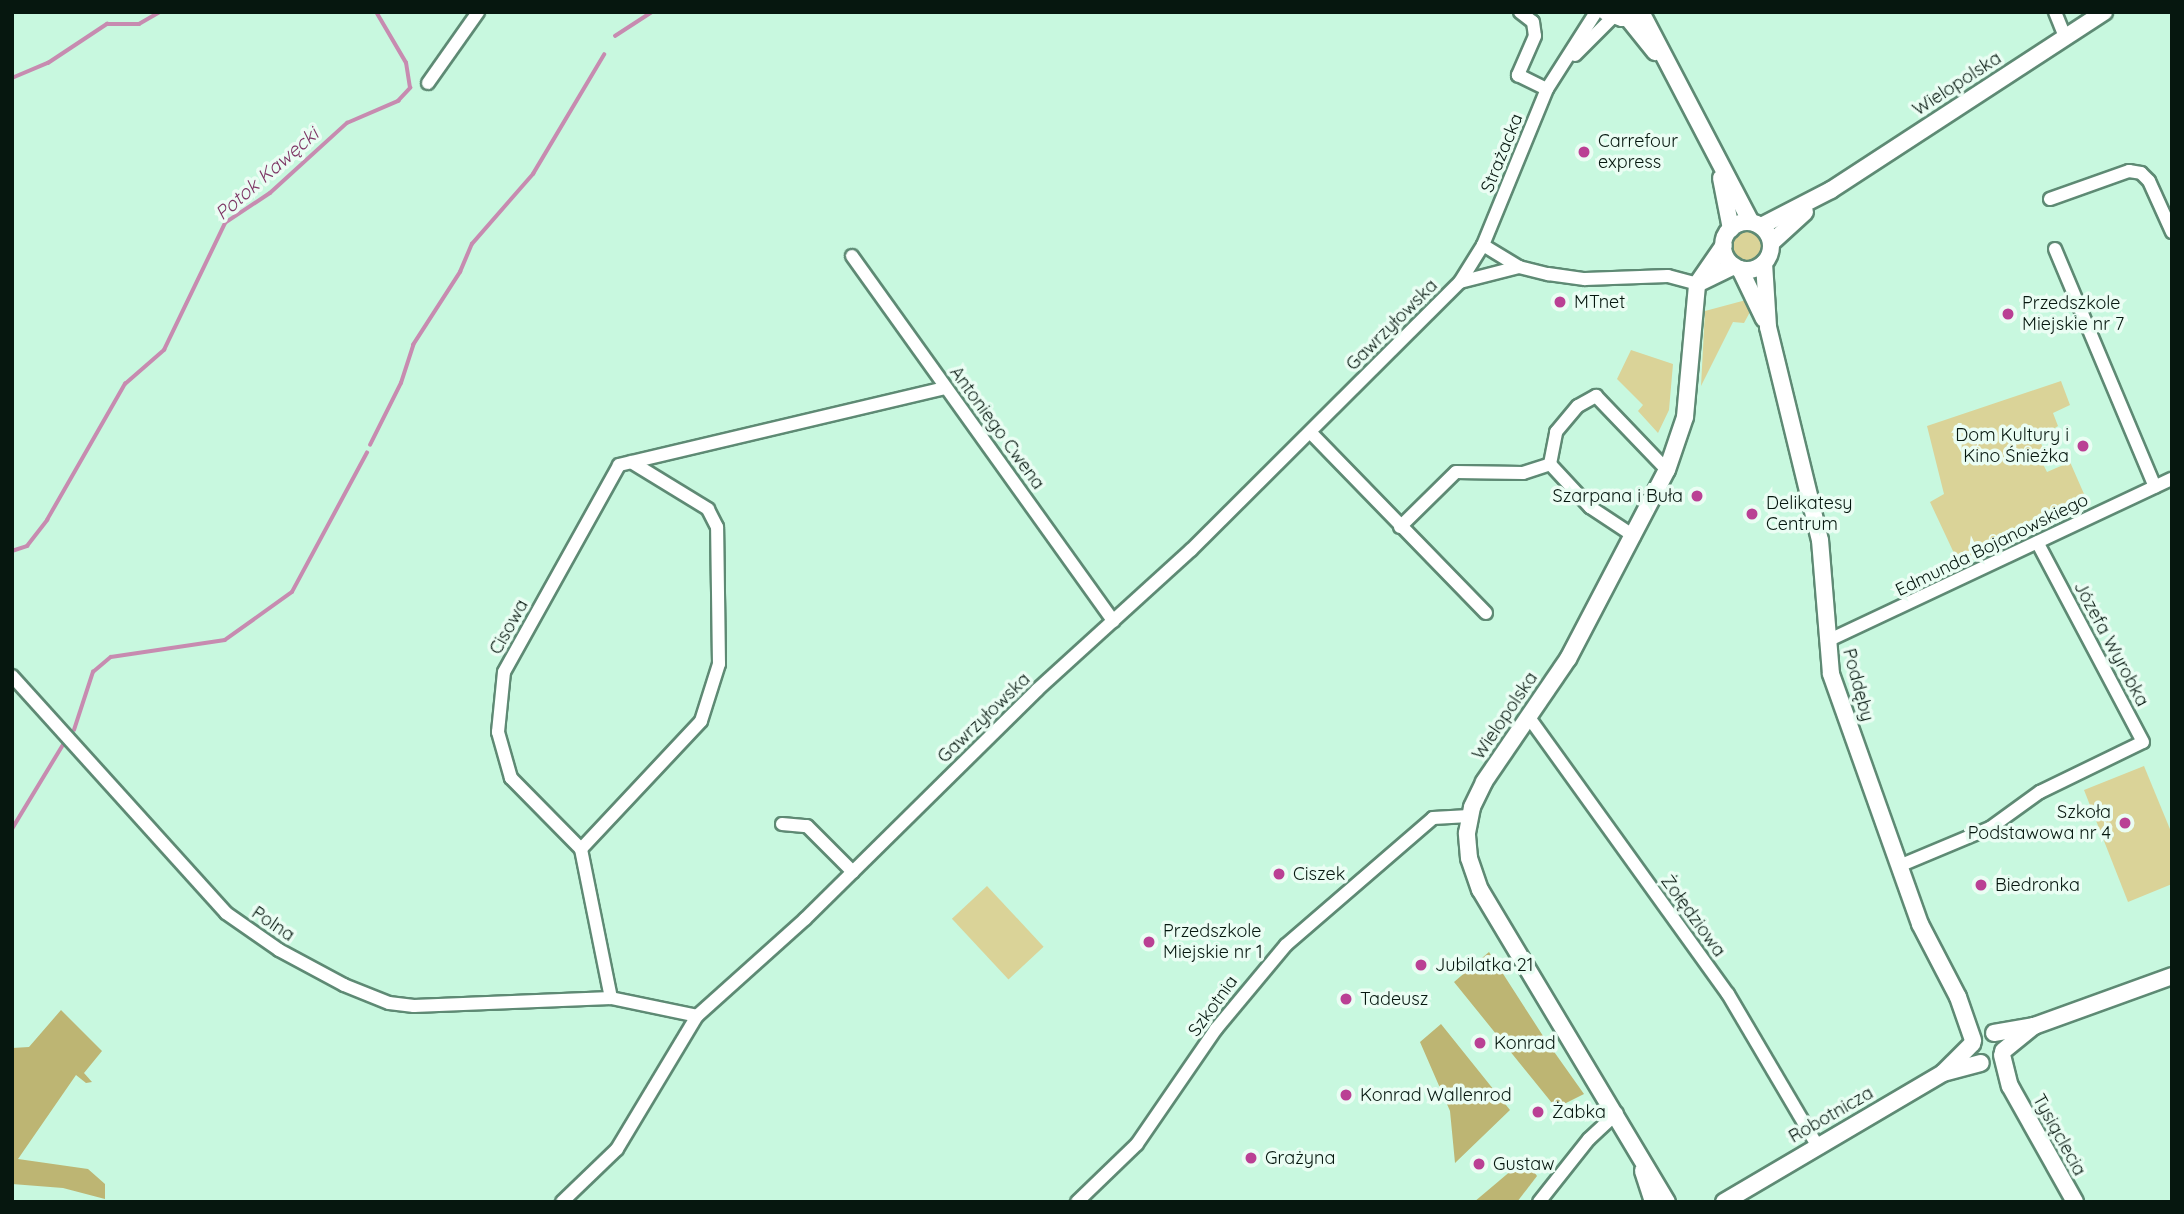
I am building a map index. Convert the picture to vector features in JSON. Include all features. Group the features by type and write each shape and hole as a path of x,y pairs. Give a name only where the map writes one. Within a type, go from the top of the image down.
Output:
{"street":[{"path":"428,83 478,12"},
{"path":"1520,12 1533,22 1535,36 1518,75 1547,89"},
{"name":"Strażacka","path":"1483,245 1547,89 1596,12"},
{"path":"2055,12 2065,37"},
{"name":"Wielopolska","path":"1771,243 1831,190 2104,12"},
{"path":"1624,14 1687,97 1719,168 1771,243 1764,263 1753,270 1737,268 1697,284"},
{"name":"Strażacka","path":"1556,75 1624,14"},
{"path":"1719,168 1731,229 1724,245 1737,268"},
{"path":"2050,200 2129,171 2141,173 2149,181 2172,232"},
{"name":"Wielopolska","path":"1756,224 1831,190"},
{"path":"1731,229 1756,224"},
{"name":"Gawrzyłowska","path":"562,1202 617,1149 697,1016 853,872 1311,433 1460,282 1483,245 1519,267 1586,279 1668,276 1697,284"},
{"name":"Wielopolska","path":"1667,1202 1617,1114 1480,890 1468,851 1469,816 1484,782 1567,659 1667,470 1685,417 1697,284 1724,245"},
{"path":"2055,249 2166,484"},
{"name":"Antoniego Cwena","path":"852,256 1113,621"},
{"name":"Poddęby","path":"1764,263 1768,327 1820,540 1827,641 1838,696 1920,924 1981,1037"},
{"name":"Gawrzyłowska","path":"1460,282 1519,267"},
{"name":"Poddęby","path":"1737,268 1768,327"},
{"path":"631,462 945,388"},
{"path":"1550,464 1556,432 1578,406 1596,396 1667,470"},
{"path":"1311,433 1486,613"},
{"path":"611,998 581,849 701,721 719,664 717,527 708,509 631,462"},
{"name":"Cisowa","path":"581,849 511,778 498,732 503,672 619,465 631,462"},
{"path":"1400,527 1456,472 1523,473 1550,464"},
{"path":"1550,464 1590,507 1634,536"},
{"name":"Edmunda Bojanowskiego","path":"1827,641 2166,484"},
{"name":"Józefa Wyrobka","path":"1899,866 1990,828 2050,786 2143,742 2038,542"},
{"name":"Polna","path":"12,676 226,913 310,968 367,996 414,1006 611,998 697,1016"},
{"name":"Żołędziowa","path":"1528,716 1728,994 1817,1145"},
{"name":"Szkotnia","path":"1077,1202 1138,1144 1216,1029 1286,945 1433,818 1469,816"},
{"path":"782,824 807,826 853,872"},
{"path":"1982,1064 1973,1056 1981,1037 2034,1026 2172,976"},
{"path":"2003,1053 2034,1026"},
{"name":"Robotnicza","path":"1724,1202 1738,1191 1943,1073 1981,1037"},
{"name":"Tysiąclecia","path":"1981,1037 2002,1040 2010,1086 2075,1202"},
{"name":"Robotnicza","path":"1943,1073 1982,1064 2003,1053"},
{"name":"Tysiąclecia","path":"1982,1064 2010,1086"},
{"path":"1538,1202 1589,1139 1617,1114"},
{"name":"Wielopolska","path":"1637,1152 1653,1202"},
{"name":"Robotnicza","path":"1710,1202 1738,1191"}],"shaded area":[{"path":"1748,229 1759,234 1764,245 1759,256 1748,261 1737,256 1732,245 1737,234"},
{"path":"1746,300 1750,312 1744,323 1733,322 1701,386 1705,311"},
{"path":"1631,350 1673,364 1669,410 1658,433 1638,411 1643,405 1617,379"},
{"path":"2061,381 2070,405 2053,413 2058,426 2039,438 2044,451 2040,458 2047,472 2070,462 2088,503 1960,566 1930,502 1944,494 1927,426"},
{"path":"2144,766 2172,834 2172,884 2128,902 2084,790"},
{"path":"987,886 1044,947 1009,979 952,919"},
{"path":"1489,952 1584,1094 1556,1108 1454,982"},
{"path":"61,1010 102,1051 84,1073 92,1082 86,1083 76,1075 18,1159 88,1169 105,1184 105,1199 63,1188 12,1184 12,1048 29,1047"},
{"path":"1441,1024 1510,1110 1455,1163 1450,1111 1420,1042"},
{"path":"1525,1159 1537,1176 1517,1202 1474,1202"}],"waterway":[{"path":"12,78 48,63 107,24 139,24 160,12"},
{"path":"171,12 210,12"},
{"name":"Potok Kawęcki","path":"12,551 27,546 47,520 125,384 164,350 225,223 270,193 347,123 398,101 410,88 406,63 376,12"},
{"path":"615,36 652,12"},
{"path":"370,445 401,383 413,345 460,272 472,244 533,174 604,55"},
{"path":"74,730 93,672 111,657 225,640 292,592 367,453"},
{"path":"12,829 64,743"}],"place":[{"name":"Carrefour express","path":"1584,152"},
{"name":"MTnet","path":"1560,302"},
{"name":"Przedszkole Miejskie nr 7","path":"2008,314"},
{"name":"Dom Kultury i Kino Śnieżka","path":"2083,446"},
{"name":"Szarpana i Buła","path":"1697,496"},
{"name":"Delikatesy Centrum","path":"1752,514"},
{"name":"Szkoła Podstawowa nr 4","path":"2125,823"},
{"name":"Ciszek","path":"1279,874"},
{"name":"Biedronka","path":"1981,885"},
{"name":"Przedszkole Miejskie nr 1","path":"1149,942"},
{"name":"Jubilatka 21","path":"1421,965"},
{"name":"Tadeusz","path":"1346,999"},
{"name":"Konrad","path":"1480,1043"},
{"name":"Konrad Wallenrod","path":"1346,1095"},
{"name":"Żabka","path":"1538,1112"},
{"name":"Grażyna","path":"1251,1158"},
{"name":"Gustaw","path":"1479,1164"}]}
